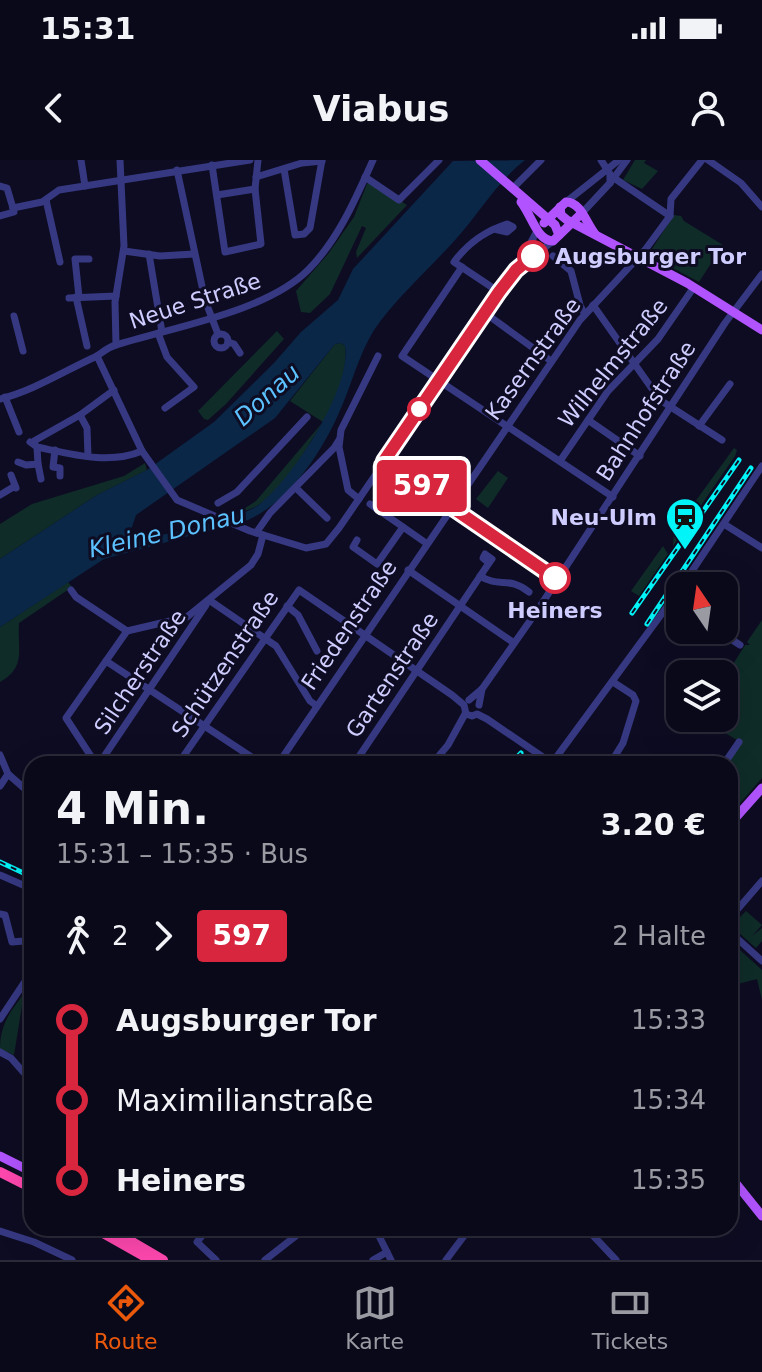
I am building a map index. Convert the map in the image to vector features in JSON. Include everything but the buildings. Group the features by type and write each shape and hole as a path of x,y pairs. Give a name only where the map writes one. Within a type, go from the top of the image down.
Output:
{"highway":[{"path":"0,1172 24,1189"},
{"path":"0,1178 24,1186"},
{"path":"108,1236 151,1260"},
{"path":"122,1236 163,1260"}],"main road":[{"path":"486,166 557,227 556,238"},
{"path":"510,188 545,241 556,238 582,213"},
{"path":"537,231 563,204 576,204 597,236"},
{"path":"563,204 561,215 572,223 694,287 762,330"},
{"path":"738,815 762,788"},
{"path":"0,1156 24,1168"},
{"path":"0,1162 24,1174"},
{"path":"738,1186 762,1216"}],"street":[{"path":"81,160 85,186"},
{"path":"116,345 116,296 124,251 120,160"},
{"path":"13,208 46,200 53,193 85,186 250,160"},
{"path":"212,165 225,252 261,244 255,189 258,160"},
{"name":"Neue Straße","path":"3,398 116,345 267,298 308,271 339,228 371,160"},
{"path":"364,177 396,198 403,199 439,160"},
{"path":"510,188 541,160"},
{"path":"601,160 612,181 670,216"},
{"path":"563,204 619,160"},
{"path":"582,213 627,160"},
{"path":"670,216 672,198 705,160 741,183 762,207"},
{"path":"256,177 284,169 322,161 310,228 304,234 295,235 293,206 284,169"},
{"path":"177,170 194,254 210,317 218,334 214,340 215,346 225,348 228,342 234,344 240,353"},
{"path":"0,216 14,212 3,186"},
{"path":"217,195 255,189"},
{"path":"46,200 60,262"},
{"name":"Kasernstraße","path":"452,506 584,313 639,258 670,216"},
{"path":"494,229 469,245 402,356 613,497"},
{"path":"97,356 142,451 182,503 242,528 314,548 326,544 333,523 359,499 516,270 537,231"},
{"path":"516,270 556,238"},
{"path":"124,251 194,254"},
{"path":"149,254 160,333 167,357 194,387 165,408"},
{"path":"553,256 571,271 584,313"},
{"path":"81,257 75,297 87,346"},
{"path":"458,264 499,292"},
{"name":"Bahnhofstraße","path":"439,756 448,745 466,709 558,580 734,310 762,274"},
{"name":"Wilhelmstraße","path":"560,461 608,391 658,339 694,287"},
{"path":"75,297 116,296"},
{"path":"593,305 660,400 722,440"},
{"path":"485,313 551,361"},
{"path":"14,316 23,351"},
{"path":"91,756 67,722 67,717 127,631 189,615 251,565 258,554 260,534 270,513 334,448 345,418 378,356"},
{"path":"699,426 730,384"},
{"path":"41,479 34,441 80,415 114,390"},
{"path":"3,398 19,432"},
{"path":"80,415 87,428 88,456"},
{"path":"218,503 237,492 307,417"},
{"path":"588,420 640,456"},
{"path":"339,440 348,490 359,499"},
{"path":"34,445 88,456 119,457 142,451"},
{"path":"55,450 53,467 60,468 60,476"},
{"path":"384,461 558,580"},
{"path":"18,462 38,464"},
{"path":"692,572 762,466"},
{"path":"0,495 16,488 11,475"},
{"path":"296,488 333,523"},
{"path":"370,504 426,543"},
{"name":"Friedenstraße","path":"283,756 313,704 452,506"},
{"path":"724,524 762,548"},
{"path":"357,540 353,547 377,564 403,527"},
{"name":"Gartenstraße","path":"359,756 489,563"},
{"path":"408,570 514,643"},
{"path":"480,576 490,583 516,582 543,601"},
{"path":"71,590 76,597 127,631"},
{"name":"Schützenstraße","path":"183,756 296,592 303,592 364,635"},
{"path":"209,600 276,646 313,704"},
{"name":"Silcherstraße","path":"103,756 209,600"},
{"path":"287,606 298,615 317,651"},
{"path":"559,756 666,608"},
{"path":"181,619 194,624"},
{"path":"364,635 452,695 466,709 478,710"},
{"path":"106,661 250,756"},
{"path":"613,682 634,696 636,701 623,743 615,756"},
{"name":"Bahnhofstraße","path":"478,710 482,689"},
{"path":"466,709 474,701 487,719 541,756"},
{"path":"729,756 739,742"},
{"path":"0,755 8,774 24,788"},
{"path":"0,786 8,774"},
{"path":"0,875 24,886"},
{"path":"738,909 762,881"},
{"path":"753,892 762,890"},
{"path":"0,914 5,915 12,942 24,941"},
{"path":"738,939 762,961"},
{"path":"1,1017 24,983"},
{"path":"0,1052 11,1058 24,1073"},
{"path":"0,1231 34,1242 72,1260"},
{"path":"202,1236 197,1242 216,1260"},
{"path":"265,1260 296,1236"},
{"path":"373,1260 389,1256 379,1236"},
{"path":"446,1260 464,1236"},
{"path":"594,1236 616,1260"}],"green space":[{"path":"635,160 646,160 644,163 658,171 642,189 623,180"},
{"path":"371,182 407,205 357,258 356,252 366,228 362,226 330,294 310,313 301,312 296,291 354,217 367,184"},
{"path":"674,215 681,216 684,221 723,245 699,282 648,255"},
{"path":"277,331 284,339 226,404 208,420 204,419 198,411"},
{"path":"335,344 345,346 343,375 323,422 290,401"},
{"path":"322,423 278,487 260,504 236,514 256,501"},
{"path":"734,448 737,450 735,456 673,546 674,531"},
{"path":"145,463 147,470 97,495 0,559 0,524 32,504 124,476"},
{"path":"498,471 508,478 488,508 476,499"},
{"path":"663,546 668,554 639,596 631,591"},
{"path":"68,582 72,587 19,623 17,664 0,682 0,627"},
{"path":"762,620 762,778 738,806 738,756 730,756 740,742 724,732 738,732 736,660 745,645 750,645 747,642"},
{"path":"746,911 762,925 752,936 762,928 762,941 756,948 738,932 738,919"},
{"path":"738,948 762,970 762,1000 757,979 738,984"},
{"path":"24,994 14,1055 0,1049 3,1029"}],"water":[{"name":"Donau","path":"525,160 374,330 331,430 312,461 289,489 263,512 248,520 104,559 0,627 0,559 97,495 147,470 214,422 301,332 338,300 353,269 453,161","holes":["335,344 345,346 345,364 339,385 318,431 288,474 260,504 238,515 189,529 148,537 130,533 136,515 275,418"]}],"railway":[{"path":"632,613 739,460"},
{"path":"647,624 751,468"},
{"path":"518,756 521,753"},
{"path":"0,862 24,873"}],"bus line":[{"name":"597","path":"533,256 516,270 499,292 384,461 555,578"}],"place":[{"name":"Augsburger Tor","path":"533,256"},
{"name":"Neu-Ulm","path":"685,551"},
{"name":"Heiners","path":"555,578"}],"water label":[{"name":"Kleine Donau","path":"167,532"}]}
